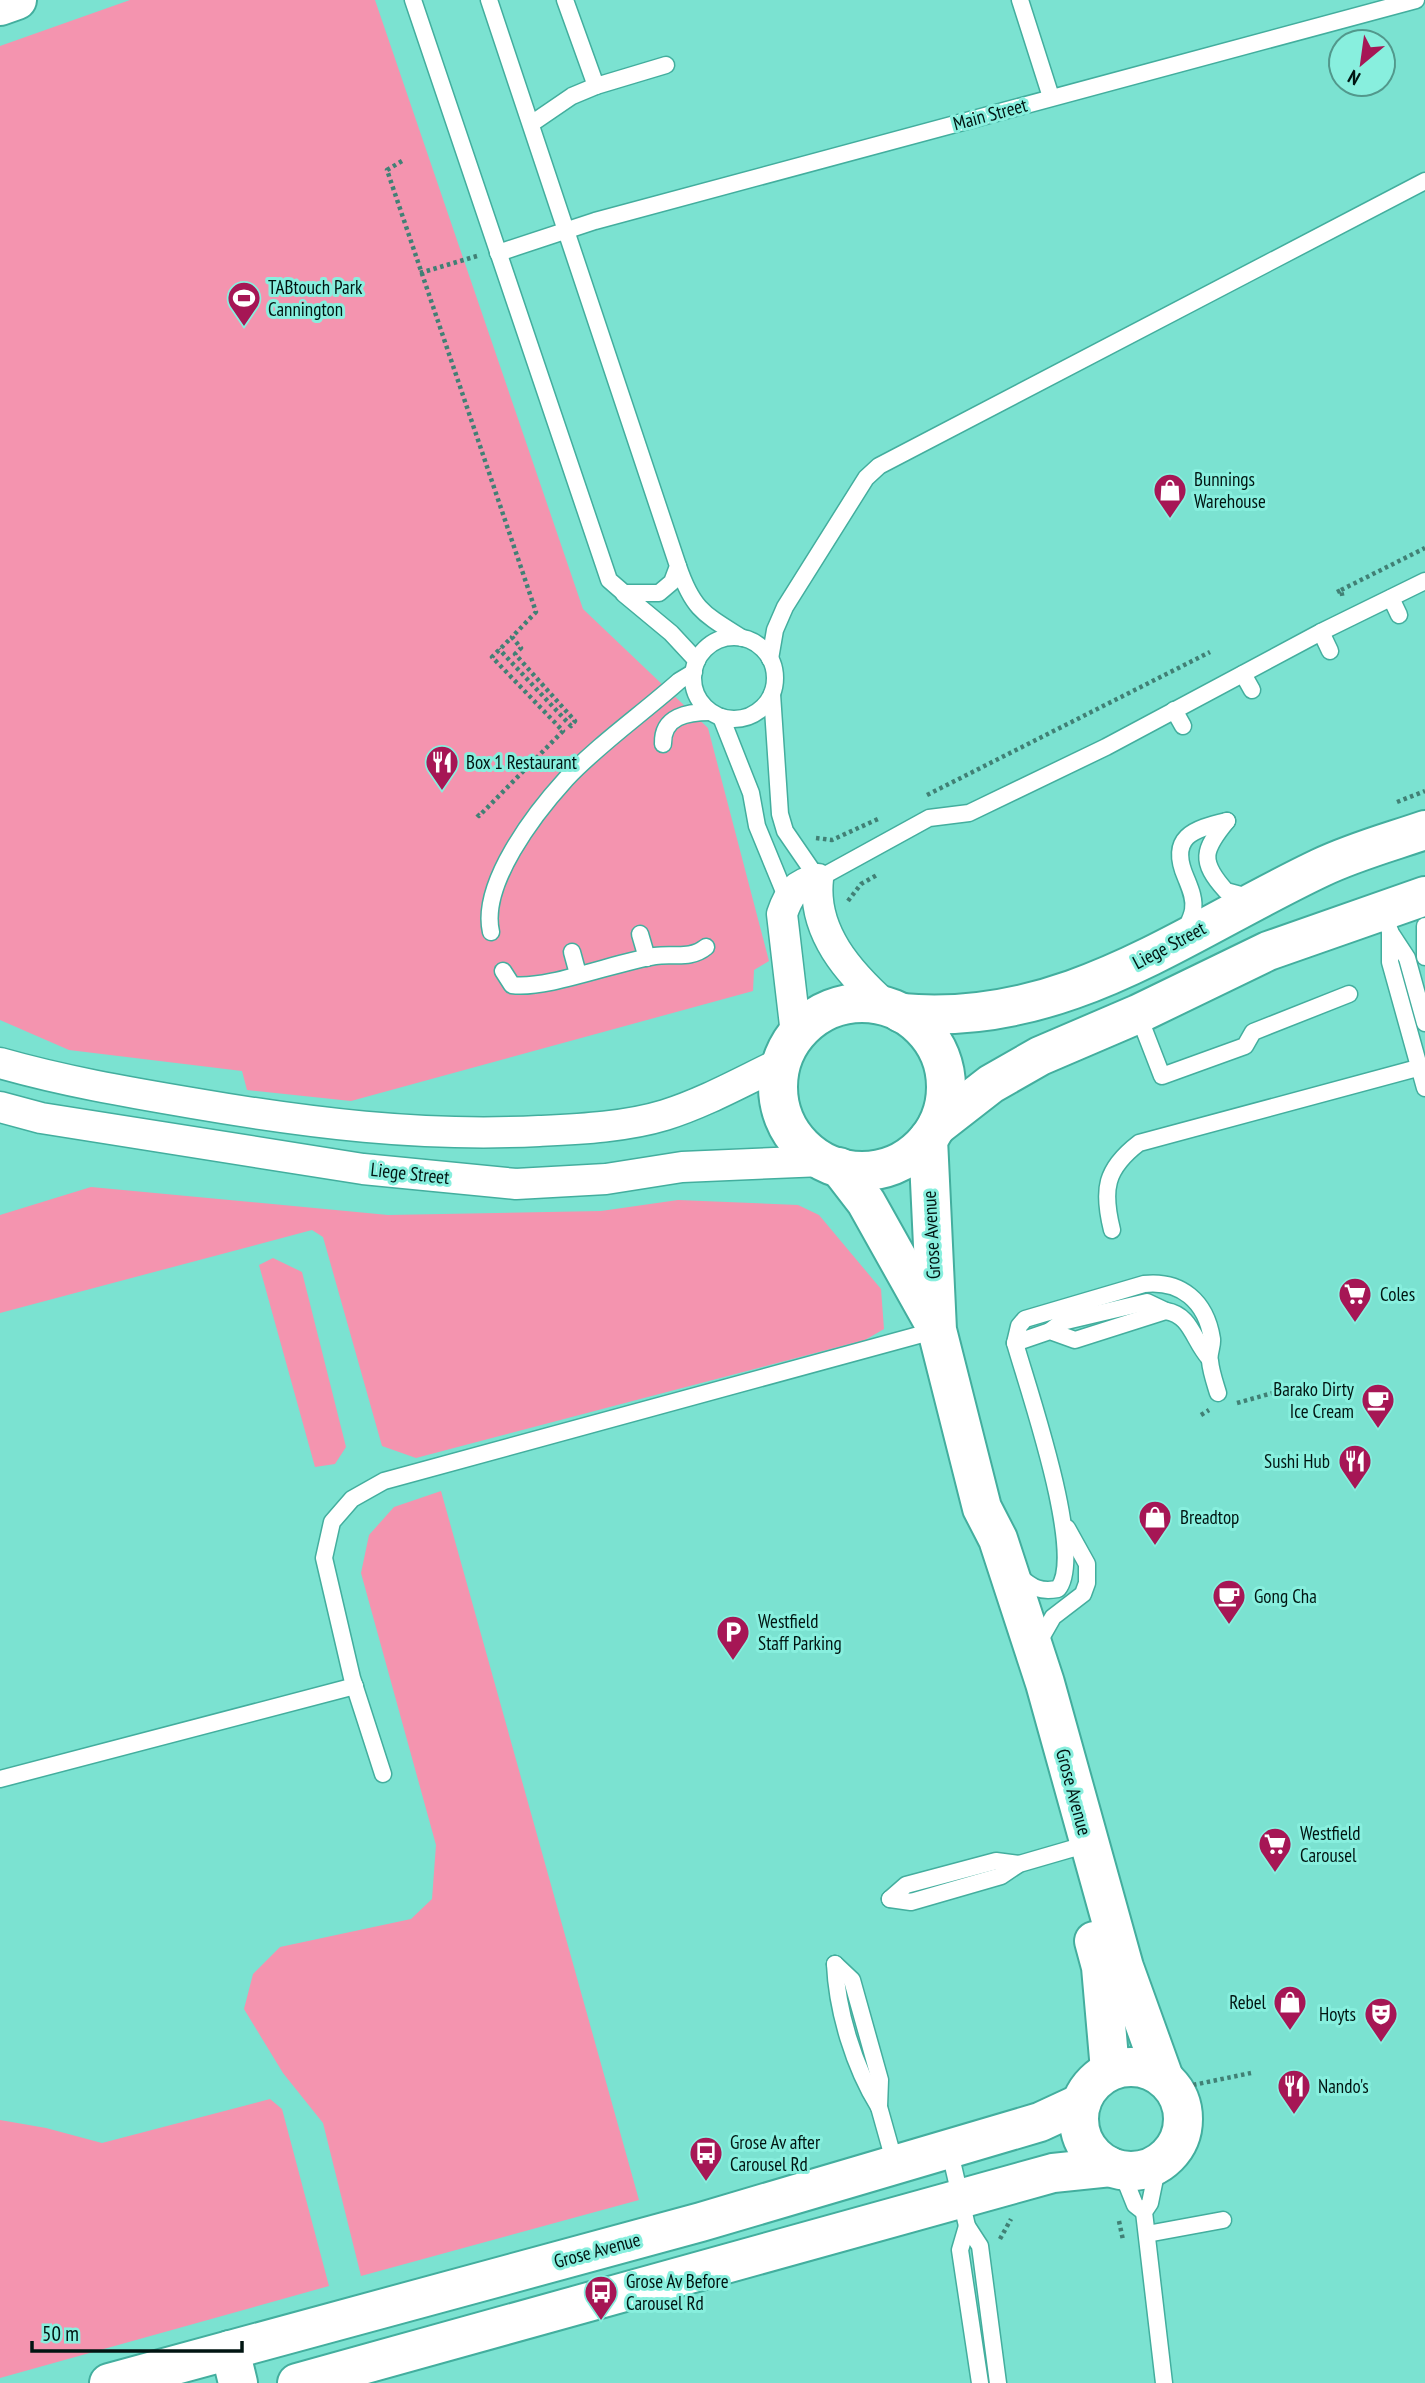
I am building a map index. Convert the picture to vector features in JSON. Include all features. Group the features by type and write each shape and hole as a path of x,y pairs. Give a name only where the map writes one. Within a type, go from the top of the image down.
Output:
{"street":[{"path":"0,6 17,0"},
{"name":"Liege Street","path":"894,1009 960,1016 1021,1007 1102,980 1323,867 1425,830"},
{"path":"932,1133 946,1095 943,1062 927,1033 860,983 824,932 816,894 818,879 802,882 787,899 782,914 789,1049 778,1096 788,1127 797,1141 831,1164 867,1171 888,1167 910,1156 932,1133 991,1084 1040,1056 1138,1014 1268,951 1386,920 1425,896"},
{"path":"789,1049 822,1013 837,1007 853,1003 894,1009"},
{"name":"Liege Street","path":"0,1063 61,1081 275,1118 379,1130 482,1134 578,1129 663,1115 722,1093 789,1049"},
{"name":"Liege Street","path":"0,1107 41,1118 363,1169 516,1184 606,1179 682,1167 831,1164"},
{"name":"Grose Avenue","path":"932,1133 937,1329 982,1508 998,1539 1034,1651 1101,1967 1110,2070"},
{"name":"Grose Avenue","path":"831,1164 866,1202 937,1329"},
{"name":"Grose Avenue","path":"982,1508 980,1542 1076,1847 1124,1967 1178,2082"},
{"path":"297,2383 964,2212 1053,2173 1116,2168 1140,2170 1158,2164 1173,2150 1182,2132 1183,2112 1177,2093 1178,2082 1138,2068 1110,2070 1098,2078 1081,2103 1079,2122 1084,2141 1095,2156 1116,2168"},
{"name":"Grose Avenue","path":"109,2383 234,2367 701,2222 1040,2122 1081,2103"}],"lane":[{"path":"413,0 609,580 671,633 695,667 696,694 716,714 751,793 757,826 787,899"},
{"path":"488,0 689,596 709,617 742,638 754,642 771,659"},
{"path":"565,0 596,86"},
{"path":"1020,0 1051,97"},
{"name":"Main Street","path":"498,253 565,231 1051,97 1416,0"},
{"path":"531,124 572,96 666,65"},
{"path":"1425,181 872,470 785,607 775,630 771,659 774,671 772,694 780,814 785,831 818,879 929,818 969,813 1110,754 1174,710 1321,632 1425,581"},
{"path":"624,593 659,593 672,582 678,566"},
{"path":"1391,598 1399,615"},
{"path":"1321,632 1330,651"},
{"path":"491,932 491,897 546,803 588,768 695,667 703,652 720,640 742,638"},
{"path":"1243,674 1252,690"},
{"path":"663,744 664,728 672,719 690,712 716,714 733,719 756,713 772,694"},
{"path":"1174,710 1183,726"},
{"path":"1181,940 1193,910 1192,895 1180,853 1187,835 1196,829 1227,821 1207,846 1207,860 1226,891 1261,898"},
{"path":"1386,920 1407,958 1425,1023"},
{"path":"1386,920 1390,962 1422,1067 1425,1088"},
{"path":"1425,926 1425,957"},
{"path":"640,934 647,957"},
{"path":"503,971 512,985 528,988 647,957 695,956 706,947"},
{"path":"572,952 578,974"},
{"path":"1138,1014 1162,1076 1245,1046 1253,1032 1349,994"},
{"path":"1112,1230 1105,1202 1109,1181 1119,1159 1139,1143 1422,1067"},
{"path":"1007,1567 1034,1589 1045,1591 1058,1589 1065,1581 1068,1569 1065,1525 1019,1326 1025,1319 1144,1284 1161,1283 1178,1287 1200,1306 1212,1341 1209,1358 1219,1403"},
{"path":"1023,1340 1050,1331 1074,1340 1166,1311 1176,1313 1187,1320 1196,1344 1209,1358"},
{"path":"383,1774 355,1686 324,1558 332,1522 352,1499 384,1481 937,1329"},
{"path":"1034,1651 1053,1617 1083,1594 1087,1583 1087,1564 1065,1525"},
{"path":"0,1779 355,1686"},
{"path":"1019,1864 996,1861 940,1875 906,1885 890,1899 911,1902 1002,1876 1019,1864 1076,1847"},
{"path":"879,2107 880,2080 852,1980 835,1964 836,1986 865,2084 879,2107 895,2164"},
{"path":"949,2148 964,2212 980,2246 998,2383"},
{"path":"1158,2164 1150,2203 1144,2212 1164,2383"},
{"path":"1116,2168 1135,2205 1144,2212"},
{"path":"964,2212 961,2249 980,2383"},
{"path":"1147,2234 1223,2220"}],"path":[{"path":"402,161 387,170 536,612 492,657 563,731 479,816 477,814"},
{"path":"421,273 469,257 498,253"},
{"path":"1341,590 1425,548"},
{"path":"499,649 571,726 575,721 515,654 521,648 512,637"},
{"path":"922,797 1210,652"},
{"path":"816,838 832,840 884,815"},
{"path":"848,909 848,900 861,884 882,872"},
{"path":"1201,1415 1219,1403 1287,1390 1294,1392"},
{"path":"1178,2082 1251,2073"},
{"path":"998,2243 1012,2216"},
{"path":"1118,2217 1125,2253"}],"shaded area":[{"name":"TABtouch Park Cannington","path":"130,0 375,0 583,609 708,728 769,961 754,970 753,991 351,1101 247,1090 242,1071 69,1050 0,1020 0,46"},
{"path":"91,1187 388,1215 601,1211 678,1200 798,1205 819,1215 881,1289 884,1329 865,1340 416,1458 382,1446 323,1237 312,1230 0,1313 0,1215"},
{"path":"273,1258 302,1272 346,1447 335,1464 315,1467 259,1265"},
{"path":"441,1491 639,2200 361,2276 323,2123 283,2073 244,2009 253,1974 280,1947 411,1919 432,1899 436,1845 361,1573 369,1535 394,1507"},
{"path":"270,2099 282,2109 329,2286 0,2378 0,2120 46,2128 102,2143"}],"place":[{"name":"TABtouch Park Cannington","path":"244,328"},
{"name":"Bunnings Warehouse","path":"1170,520"},
{"name":"Box 1 Restaurant","path":"442,792"},
{"name":"Coles","path":"1355,1324"},
{"name":"Barako Dirty Ice Cream","path":"1378,1430"},
{"name":"Sushi Hub","path":"1355,1491"},
{"name":"Breadtop","path":"1155,1547"},
{"name":"Gong Cha","path":"1229,1626"},
{"name":"Westfield Staff Parking","path":"733,1662"},
{"name":"Westfield Carousel","path":"1275,1874"},
{"name":"Rebel","path":"1290,2032"},
{"name":"Hoyts","path":"1381,2044"},
{"name":"Nando's","path":"1294,2116"},
{"name":"Grose Av after Carousel Rd","path":"706,2183"},
{"name":"Grose Av Before Carousel Rd","path":"601,2322"}]}
